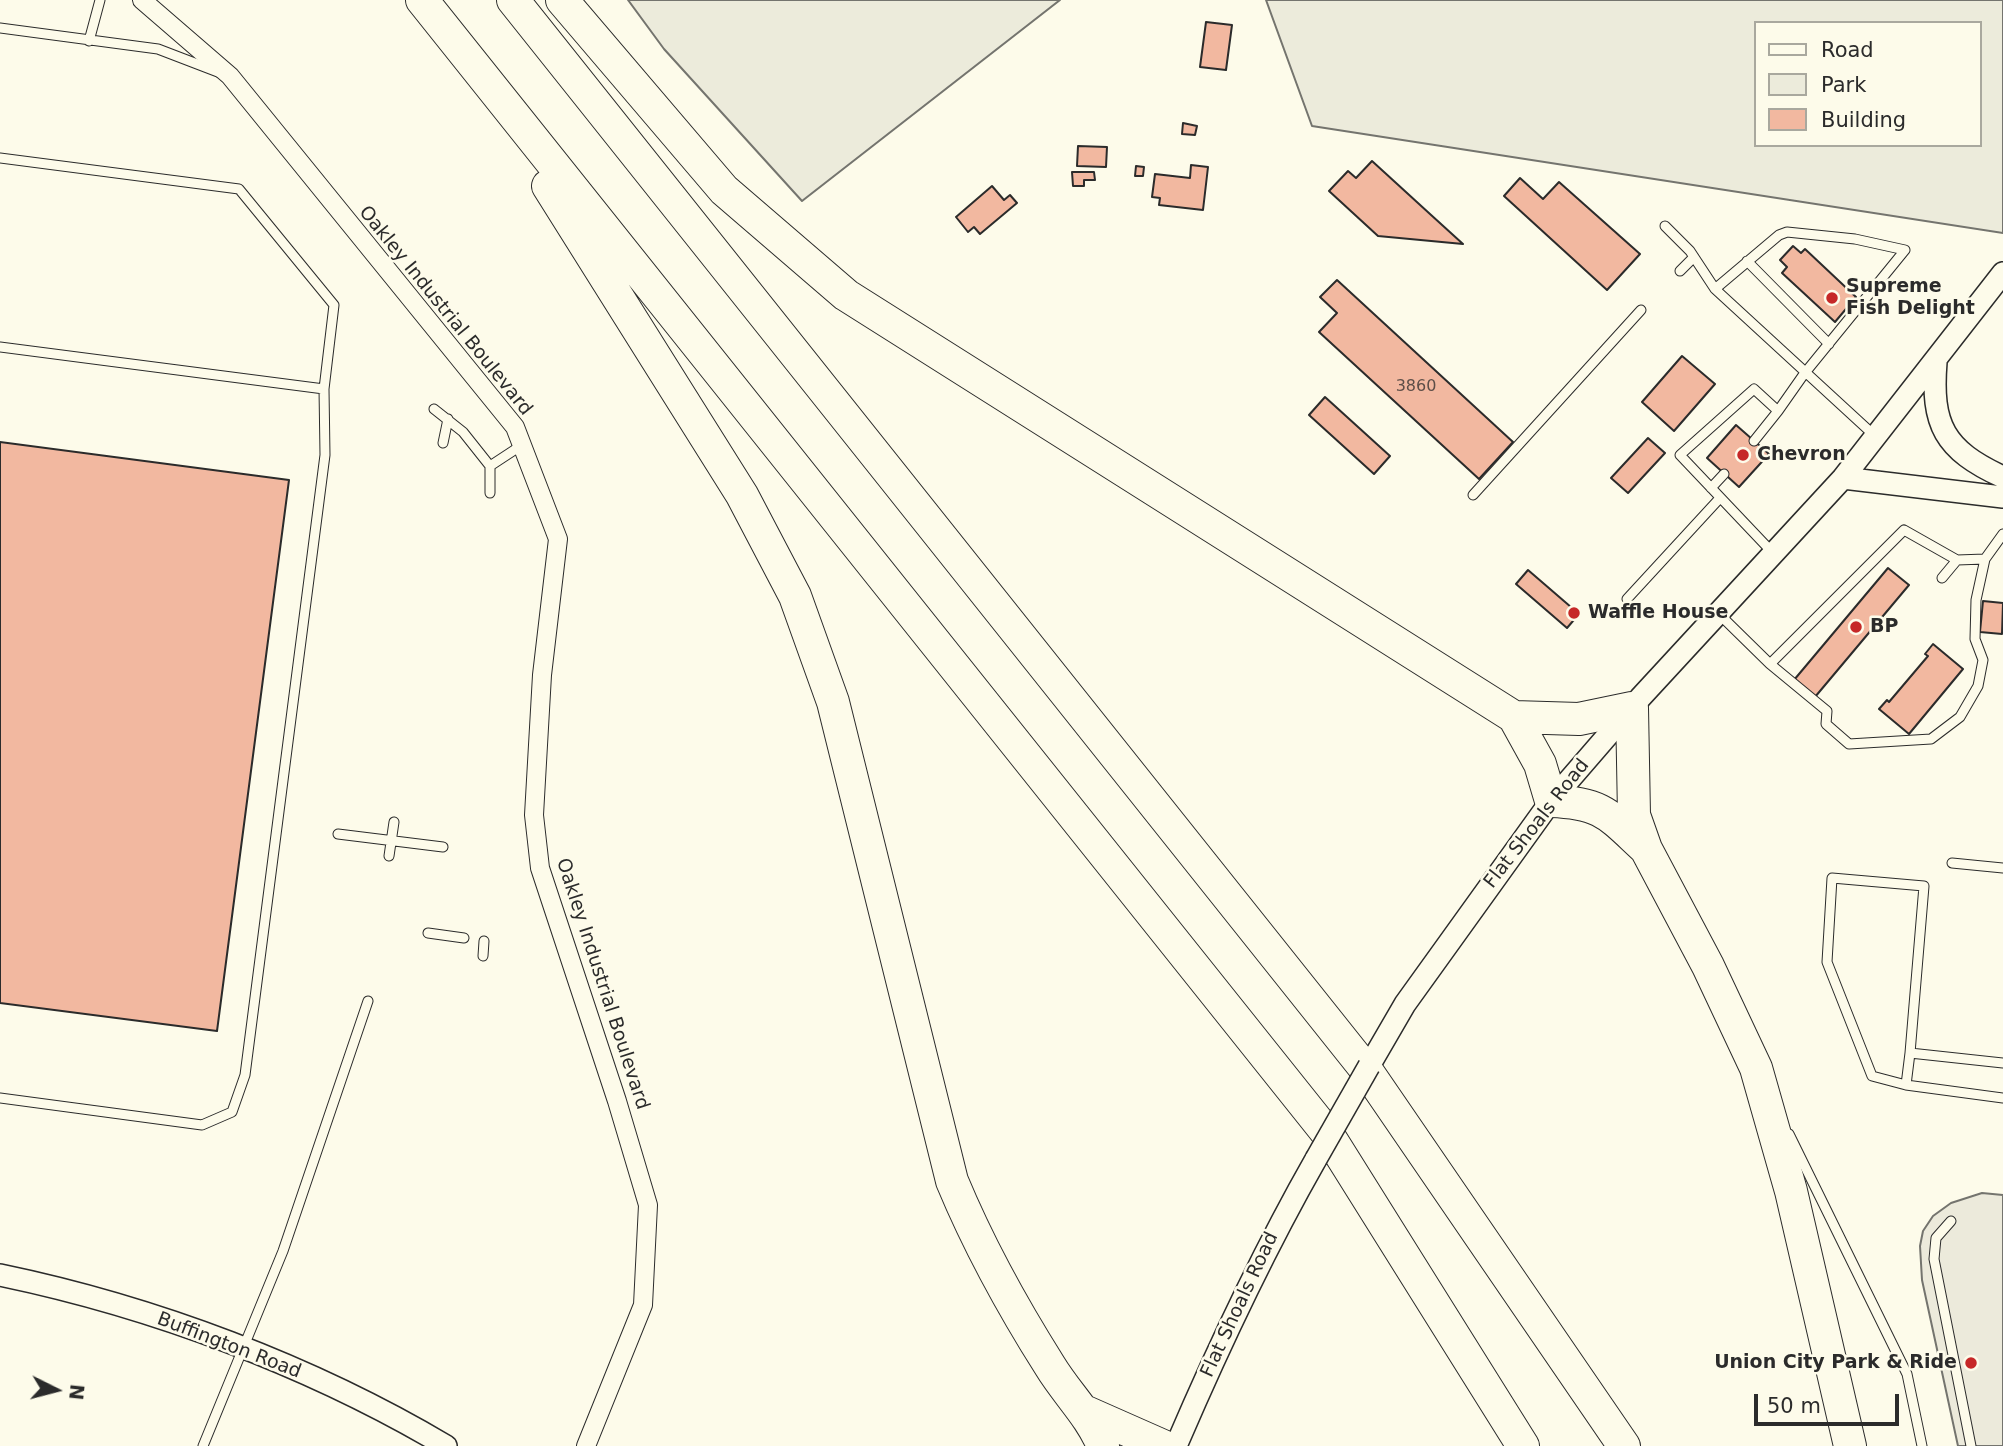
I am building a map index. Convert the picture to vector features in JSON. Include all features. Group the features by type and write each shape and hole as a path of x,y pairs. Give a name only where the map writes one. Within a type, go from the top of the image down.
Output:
{"highway":[{"path":"422,0 1327,1133 1523,1446"},
{"path":"513,0 1367,1071 1623,1446"},
{"path":"562,0 724,190 846,295 1514,717 1540,764 1551,801 1581,802 1603,810 1646,849"},
{"path":"468,57 742,495 795,596 833,702 952,1181 977,1241 1007,1298 1057,1378 1086,1412 1103,1446"},
{"path":"1514,717 1579,719 1632,708 1634,815 1646,849 1708,967 1756,1068 1791,1191 1850,1446"},
{"path":"1086,1412 1163,1446"}],"street":[{"name":"Oakley Industrial Boulevard","path":"142,0 230,76 515,427 558,539 542,675 534,815 540,867 617,1101 648,1205 643,1305 586,1446"},
{"name":"Flat Shoals Road","path":"1175,1446 1271,1238 1405,1004 1551,801 1632,708 1843,478 2003,274"},
{"path":"1936,362 1933,398 1942,431 1976,465 2003,477"},
{"path":"1843,478 2003,497"},
{"name":"Buffington Road","path":"0,1276 48,1285 184,1326 315,1379 446,1446"}],"lane":[{"path":"89,41 100,0"},
{"path":"0,28 159,49 230,76"},
{"path":"0,158 239,189 334,305 324,389 325,455 245,1075 232,1112 202,1125 0,1098"},
{"path":"1665,226 1694,257 1715,289 1804,374 1876,437"},
{"path":"1715,289 1787,232 1855,239 1902,248 1906,253 1804,374 1754,441"},
{"path":"1680,271 1694,257"},
{"path":"1747,261 1829,344"},
{"path":"1473,495 1641,310"},
{"path":"0,347 324,389"},
{"path":"1774,553 1680,455 1754,388 1778,411"},
{"path":"435,409 463,432 490,466 490,493"},
{"path":"443,443 448,419"},
{"path":"490,466 522,445"},
{"path":"1711,488 1724,474"},
{"path":"1626,599 1720,498"},
{"path":"1770,664 1904,530 1957,560 1985,559"},
{"path":"1718,613 1770,664 1827,710 1826,724 1849,744 1931,739 1960,717 1978,686 1983,660 1975,639 1976,600 1985,559 2003,534"},
{"path":"1942,578 1957,560"},
{"path":"389,856 394,822"},
{"path":"338,834 443,847"},
{"path":"1952,863 2003,868"},
{"path":"1906,1086 1924,886 1832,878 1827,962 1872,1076 1906,1086 2003,1098"},
{"path":"428,933 464,938"},
{"path":"483,956 484,941"},
{"path":"203,1446 283,1251 368,1001"},
{"path":"1910,1053 2003,1063"},
{"path":"1756,1068 1907,1374 1922,1446"},
{"path":"1951,1221 1936,1238 1934,1259 1971,1446"}],"green space":[{"path":"628,0 1060,0 802,201 664,49"},
{"path":"1266,0 2003,0 2003,233 1312,126"}],"shaded area":[{"name":"Union City Park & Ride","path":"1982,1193 2003,1195 2003,1446 1958,1446 1922,1280 1920,1246 1923,1231 1933,1216 1951,1203"}],"building":[{"path":"1206,22 1232,25 1226,70 1200,67"},
{"path":"1183,123 1197,126 1195,135 1182,134"},
{"path":"1078,146 1107,147 1106,167 1077,166"},
{"path":"1372,161 1463,244 1378,236 1329,191 1348,171 1356,178"},
{"path":"1191,165 1208,167 1203,210 1159,205 1160,198 1152,197 1155,174 1190,178"},
{"path":"1136,166 1144,167 1143,176 1135,176"},
{"path":"1072,172 1094,172 1095,180 1084,180 1084,186 1073,186"},
{"path":"1520,178 1543,199 1559,182 1640,254 1607,290 1504,196"},
{"path":"992,186 1004,200 1010,195 1017,203 980,234 974,227 968,232 956,217"},
{"path":"1793,246 1801,253 1805,249 1856,297 1835,322 1782,273 1787,267 1780,260"},
{"path":"1337,280 1513,442 1479,479 1319,332 1337,313 1320,297"},
{"path":"1682,356 1715,384 1674,431 1642,402"},
{"path":"1325,397 1390,456 1374,474 1309,415"},
{"path":"1736,425 1769,454 1739,487 1707,458"},
{"path":"1648,438 1665,453 1628,493 1611,478"},
{"path":"0,442 289,480 217,1031 0,1003"},
{"path":"1888,568 1909,585 1815,697 1794,680"},
{"path":"1528,570 1579,614 1567,628 1516,584"},
{"path":"1983,601 2003,603 2002,634 1980,632"},
{"path":"1933,644 1963,669 1909,734 1879,709 1887,700 1889,702 1928,656 1925,654"}],"place":[{"name":"Supreme Fish Delight","path":"1832,298"},
{"name":"Chevron","path":"1743,455"},
{"name":"Waffle House","path":"1574,613"},
{"name":"BP","path":"1856,627"},
{"name":"Union City Park & Ride","path":"1971,1363"}]}
